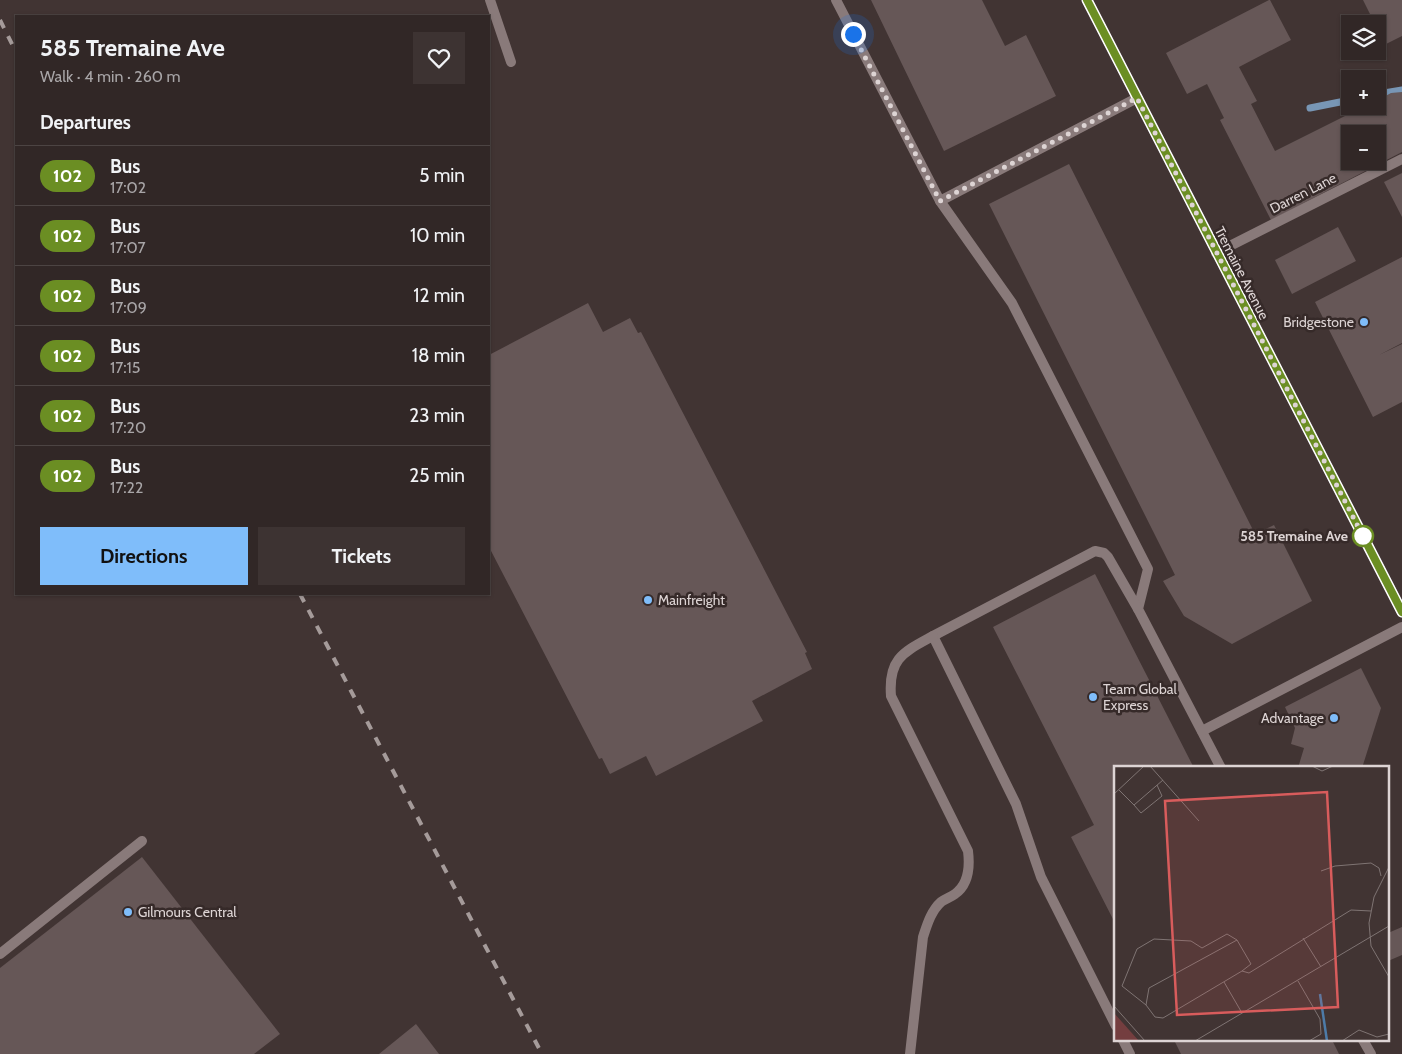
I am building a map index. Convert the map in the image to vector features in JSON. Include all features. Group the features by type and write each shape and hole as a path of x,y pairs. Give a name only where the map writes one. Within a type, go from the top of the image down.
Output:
{"main road":[{"name":"Tremaine Avenue","path":"1087,0 1402,612"}],"lane":[{"path":"490,0 511,62"},
{"path":"836,0 940,201 1012,303 1148,568 1138,609"},
{"path":"940,201 1137,98"},
{"name":"Darren Lane","path":"1216,253 1402,158"},
{"path":"910,1054 924,937 928,923 934,911 942,902 962,888 967,876 969,862 968,851 891,696 892,673 903,652 1095,551 1104,553 1138,609 1220,766"},
{"path":"1202,731 1402,627"},
{"path":"932,636 1016,804 1041,877 1114,1022"},
{"path":"0,954 142,841"},
{"path":"1124,1042 1130,1054"},
{"path":"1364,1042 1370,1054"}],"building":[{"path":"871,0 982,0 1005,46 1026,35 1056,96 944,151"},
{"path":"1270,0 1291,40 1239,67 1257,101 1251,104 1275,151 1347,115 1386,115 1386,96 1402,92 1402,152 1386,160 1386,125 1341,125 1341,170 1367,170 1271,220 1220,120 1224,118 1207,84 1187,94 1166,53"},
{"path":"1363,0 1402,0 1402,36 1386,44 1386,15 1370,15"},
{"path":"1069,164 1255,534 1274,525 1312,601 1232,644 1184,616 1163,581 1175,575 989,204"},
{"path":"1402,173 1402,217 1384,182"},
{"path":"1338,227 1356,261 1292,294 1275,260"},
{"name":"Bridgestone","path":"1402,257 1402,343 1379,355 1402,344 1402,402 1373,417 1315,302"},
{"name":"Mainfreight","path":"588,303 603,332 630,318 638,333 641,332 807,652 805,653 812,669 752,701 763,721 656,776 646,756 610,774 602,758 599,759 490,549 490,354"},
{"name":"Team Global Express","path":"1095,574 1193,766 1114,766 1114,921 1071,837 1094,825 993,627"},
{"name":"Advantage","path":"1361,668 1381,708 1363,766 1299,766 1304,748 1291,744 1295,728 1285,707"},
{"name":"Gilmours Central","path":"142,857 280,1034 254,1054 0,1054 0,968"},
{"path":"1402,927 1402,955 1390,960 1390,932"},
{"path":"416,1024 439,1054 379,1054"},
{"path":"1175,1042 1333,1042 1339,1054 1181,1054"}],"waterway":[{"path":"1386,93 1402,90"},
{"path":"1310,108 1341,102"}],"railway":[{"path":"0,20 15,50"},
{"path":"301,595 542,1054"}],"bus line":[{"name":"102","path":"1087,0 1402,612"}],"place":[{"name":"Bridgestone","path":"1364,322"},
{"name":"585 Tremaine Ave","path":"1363,536"},
{"name":"Mainfreight","path":"648,600"},
{"name":"Team Global Express","path":"1093,697"},
{"name":"Advantage","path":"1334,718"},
{"name":"Gilmours Central","path":"128,912"}],"route":[{"path":"853,34 940,201 1137,98 1367,544 1363,536"}]}
